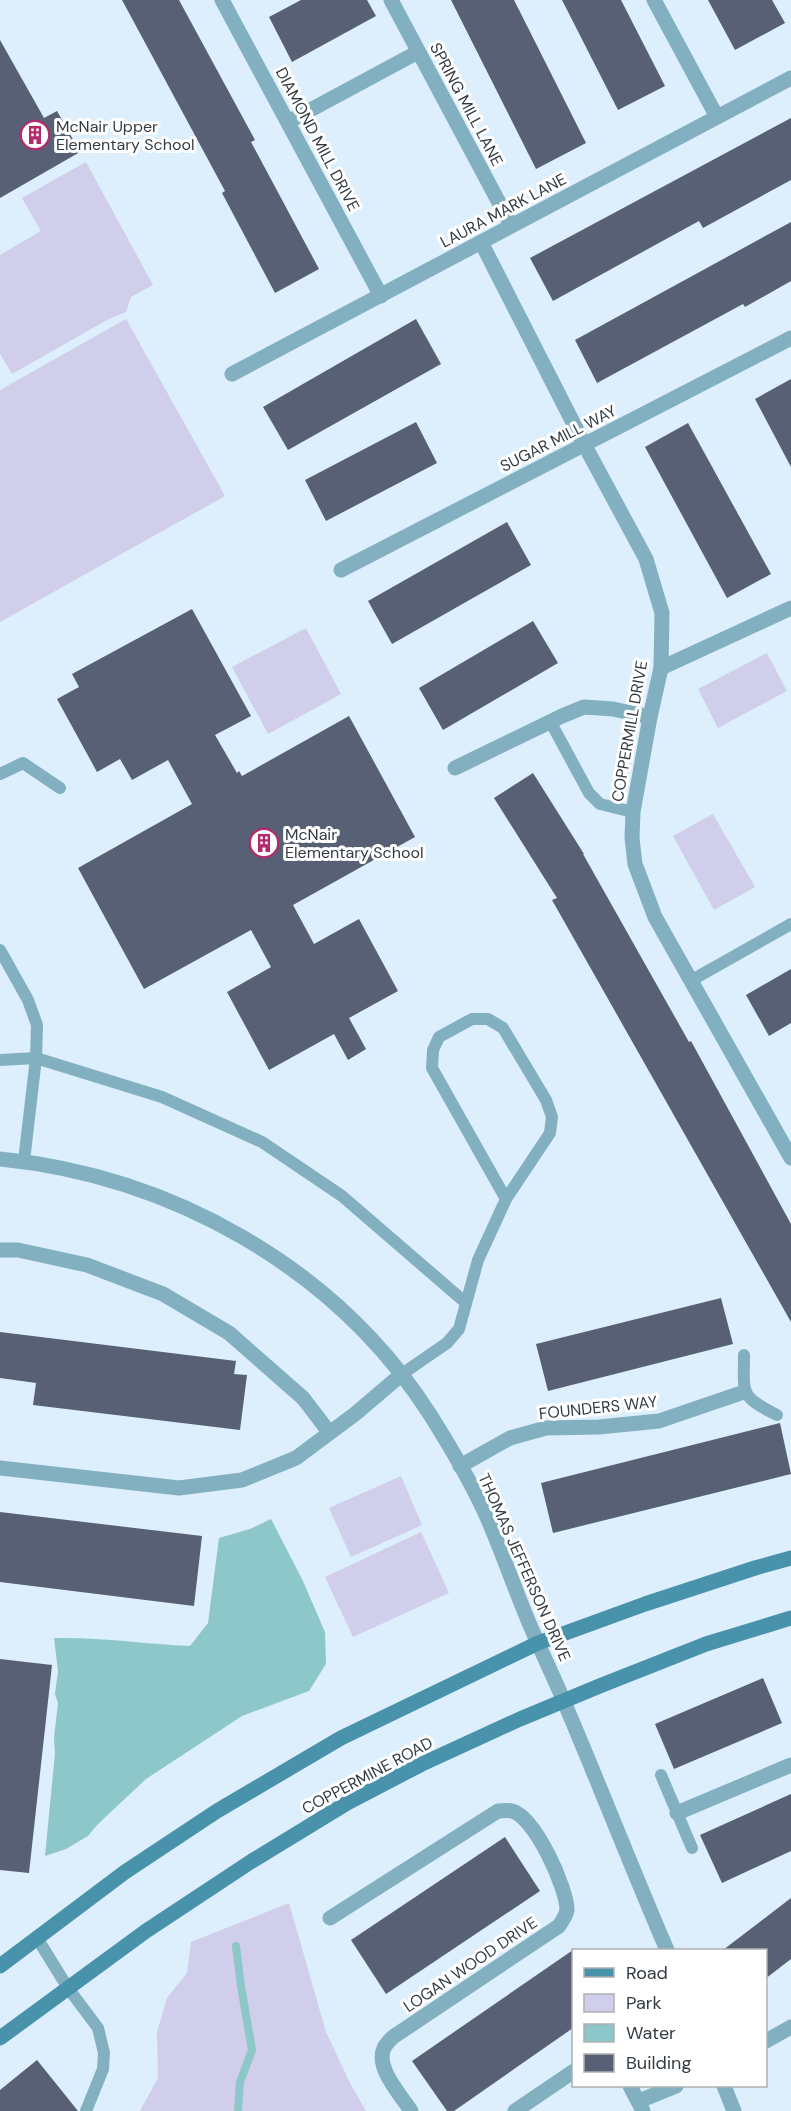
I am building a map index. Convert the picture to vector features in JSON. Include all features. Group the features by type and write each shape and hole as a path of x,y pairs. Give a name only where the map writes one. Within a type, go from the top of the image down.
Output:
{"street":[{"name":"DIAMOND MILL DRIVE","path":"222,0 381,296"},
{"name":"SPRING MILL LANE","path":"391,0 511,225"},
{"path":"654,0 717,117"},
{"path":"288,122 418,52"},
{"name":"LAURA MARK LANE","path":"232,374 791,78"},
{"name":"COPPERMILL DRIVE","path":"481,242 646,560 662,613 662,668 650,717 633,812 632,838 635,864 655,917 791,1158"},
{"name":"SUGAR MILL WAY","path":"341,570 791,338"},
{"path":"662,668 791,608"},
{"path":"456,768 584,707 613,709 650,717"},
{"name":"THOMAS JEFFERSON DRIVE","path":"0,1159 24,1161 88,1174 160,1196 234,1232 258,1246 324,1296 364,1331 402,1374 460,1466 484,1512 667,1949"},
{"path":"0,1250 18,1250 87,1265 164,1294 229,1333 303,1398 329,1432"},
{"path":"0,1467 179,1488 242,1480 296,1458 355,1414 402,1374"},
{"name":"FOUNDERS WAY","path":"460,1466 510,1438 546,1428 599,1427 659,1420 744,1392"},
{"path":"0,1966 124,1872 217,1811 340,1738 538,1643 645,1604 791,1558"},
{"name":"COPPERMINE ROAD","path":"0,2038 202,1892 347,1803 422,1764 520,1719 706,1644 791,1618"},
{"path":"677,1813 791,1764"},
{"name":"LOGAN WOOD DRIVE","path":"330,1918 498,1811 513,1811 524,1819 544,1847 564,1892 567,1913 559,1926 393,2037 384,2046 382,2055 384,2069 411,2111"},
{"path":"767,2040 791,2027"},
{"path":"515,2111 572,2073"},
{"path":"631,2087 641,2106 673,2087"},
{"path":"725,2087 734,2111"}],"lane":[{"path":"550,722 589,793 600,804 633,812"},
{"path":"0,774 23,763 60,788"},
{"path":"692,980 791,924"},
{"path":"0,950 28,1000 37,1025 36,1058 24,1161"},
{"path":"402,1374 447,1343 459,1329 478,1260 506,1199 550,1133 552,1117 546,1100 503,1028 488,1019 472,1019 440,1037 433,1050 432,1068 506,1199"},
{"path":"0,1060 36,1058 162,1096 262,1142 342,1196 466,1303"},
{"path":"744,1354 744,1392 753,1403 777,1415"},
{"path":"661,1775 692,1848"},
{"path":"37,1938 68,1988 98,2028 104,2053 103,2069 86,2111"}],"green space":[{"path":"86,162 153,285 131,297 126,312 107,320 12,374 0,354 0,255 41,231 22,198"},
{"path":"126,319 225,496 0,622 0,390"},
{"path":"306,628 341,694 268,734 232,667"},
{"path":"767,653 787,691 718,728 698,689"},
{"path":"713,814 755,887 714,910 673,836"},
{"path":"401,1476 422,1525 351,1557 329,1508"},
{"path":"421,1532 449,1593 353,1637 325,1577"},
{"path":"289,1903 326,2032 366,2111 140,2111 158,2078 157,2032 167,1998 187,1973 191,1942"}],"water":[{"path":"271,1519 302,1579 325,1632 326,1664 309,1691 242,1716 146,1779 88,1836 66,1849 45,1856 58,1703 55,1694 58,1671 54,1638 190,1646 208,1623 219,1538 250,1529"}],"building":[{"path":"122,0 179,0 255,140 251,142 319,269 275,293 222,193 225,191"},
{"path":"301,0 367,0 376,16 292,62 269,17"},
{"path":"451,0 514,0 586,143 536,169"},
{"path":"562,0 621,0 665,86 618,110"},
{"path":"708,0 772,0 785,23 735,50"},
{"name":"McNair Upper Elementary School","path":"0,40 44,118 57,111 80,152 0,198"},
{"path":"791,118 791,180 703,228 699,221 553,301 530,258"},
{"path":"791,222 791,281 745,307 743,304 597,383 575,340"},
{"path":"416,319 441,364 288,450 263,407"},
{"path":"791,379 791,467 755,399"},
{"path":"416,422 437,463 326,521 305,480"},
{"path":"688,423 771,574 727,598 645,447"},
{"path":"507,522 531,565 392,644 368,601"},
{"name":"McNair Elementary School","path":"192,609 251,716 215,735 237,773 239,771 242,776 349,716 415,837 293,905 314,944 359,919 398,991 349,1018 366,1049 348,1060 334,1034 269,1070 227,992 271,967 251,930 144,989 78,868 192,804 168,760 132,780 120,759 97,772 57,699 79,687 72,674"},
{"path":"533,621 558,663 443,730 419,688"},
{"path":"533,773 584,854 689,1042 691,1041 791,1224 791,1322 552,900 557,898 494,798"},
{"path":"791,969 791,1023 769,1036 746,995"},
{"path":"721,1298 733,1344 548,1391 536,1344"},
{"path":"0,1332 236,1361 234,1374 247,1375 240,1430 33,1405 36,1383 0,1378"},
{"path":"780,1423 791,1474 553,1533 541,1483"},
{"path":"0,1512 202,1536 194,1606 0,1582"},
{"path":"0,1659 52,1665 29,1873 0,1870"},
{"path":"763,1678 782,1723 674,1769 655,1724"},
{"path":"791,1794 791,1851 722,1883 700,1835"},
{"path":"505,1837 540,1891 386,1994 351,1940"},
{"path":"791,1898 791,1959 767,1977 767,1949 724,1949"},
{"path":"572,1951 572,2029 454,2111 447,2111 412,2061"},
{"path":"37,2060 78,2111 0,2111 0,2090"}],"waterway":[{"path":"236,1946 252,2050 240,2082 238,2111"}],"place":[{"name":"McNair Upper Elementary School","path":"35,135"},
{"name":"McNair Elementary School","path":"264,843"}]}
